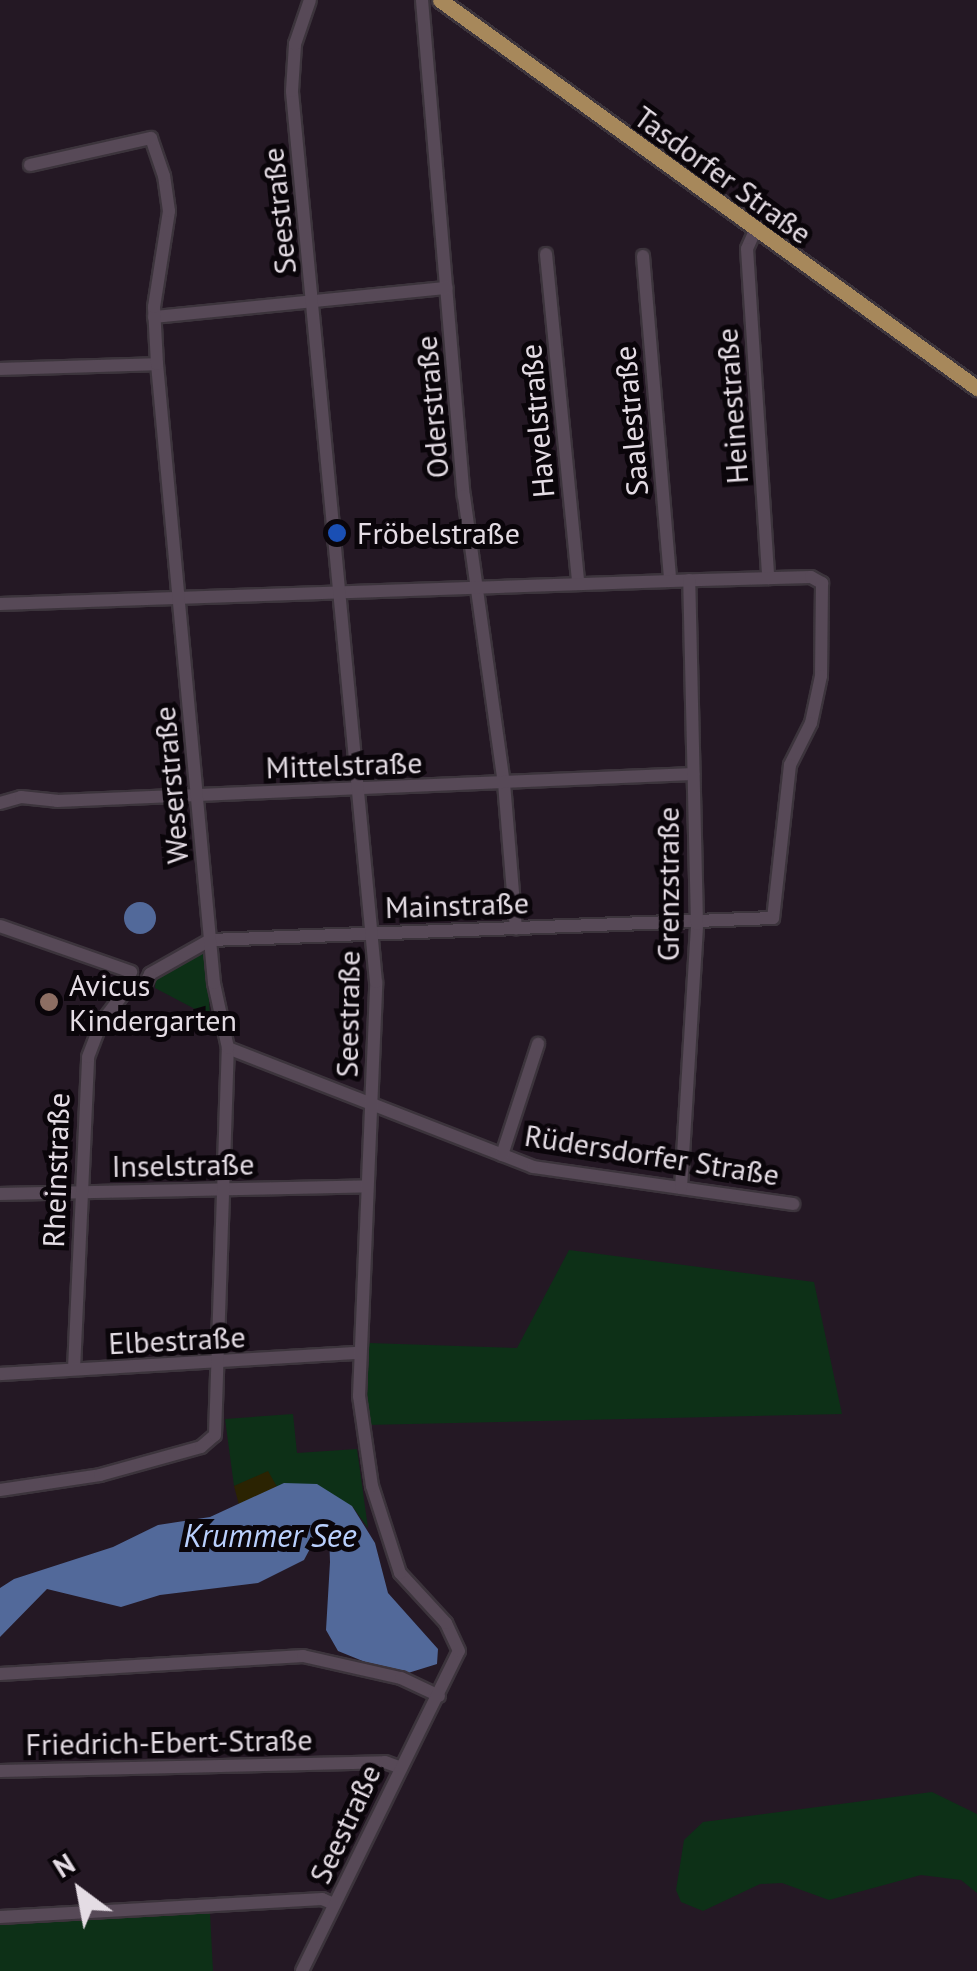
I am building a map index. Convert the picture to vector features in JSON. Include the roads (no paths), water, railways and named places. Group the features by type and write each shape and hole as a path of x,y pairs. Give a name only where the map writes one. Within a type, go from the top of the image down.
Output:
{"main road":[{"name":"Tasdorfer Straße","path":"440,0 754,232 977,388"}],"street":[{"name":"Seestraße","path":"302,1971 399,1767 457,1661 457,1640 400,1573 370,1474 358,1354 372,1100 373,933 292,73 310,0"},
{"name":"Oderstraße","path":"422,0 476,588 504,783 516,929"},
{"name":"Weserstraße","path":"0,1490 76,1481 201,1448 217,1431 228,1048 210,940 156,364 154,317 169,201 151,138 30,164"},
{"name":"Heinestraße","path":"754,232 748,249 768,578"},
{"name":"Havelstraße","path":"546,254 578,584"},
{"name":"Saalestraße","path":"642,256 670,580"},
{"path":"154,317 448,288"},
{"path":"0,369 156,364"},
{"path":"0,604 768,578"},
{"name":"Mainstraße","path":"131,978 146,989 150,974 210,940 774,918 790,765 811,723 821,676 820,578 768,578"},
{"name":"Grenzstraße","path":"680,1188 697,924 689,580"},
{"name":"Mittelstraße","path":"0,803 21,797 360,790 692,774"},
{"path":"0,926 131,978 150,974"},
{"name":"Rheinstraße","path":"74,1369 79,1192 91,1043 131,978"},
{"name":"Rüdersdorfer Straße","path":"502,1155 538,1044"},
{"name":"Rüdersdorfer Straße","path":"228,1048 322,1088 372,1100 533,1166 793,1204"},
{"name":"Inselstraße","path":"0,1194 367,1186"},
{"name":"Elbestraße","path":"0,1374 358,1354"},
{"path":"0,1674 303,1656 400,1678 438,1696"},
{"name":"Friedrich-Ebert-Straße","path":"0,1771 385,1762 399,1767"},
{"path":"0,1917 322,1899 334,1904"}],"water":[{"path":"140,902 152,906 156,918 152,930 140,934 128,930 124,918 128,906"},
{"name":"Krummer See","path":"284,1483 317,1484 352,1506 375,1543 388,1593 438,1649 437,1664 408,1673 385,1670 338,1651 326,1630 329,1533 321,1528 304,1560 258,1583 160,1595 121,1607 47,1589 0,1637 0,1588 14,1579 113,1547 158,1525 210,1517"}],"place":[{"name":"Fröbelstraße","path":"337,533"},
{"name":"Avicus Kindergarten","path":"49,1002"}]}
